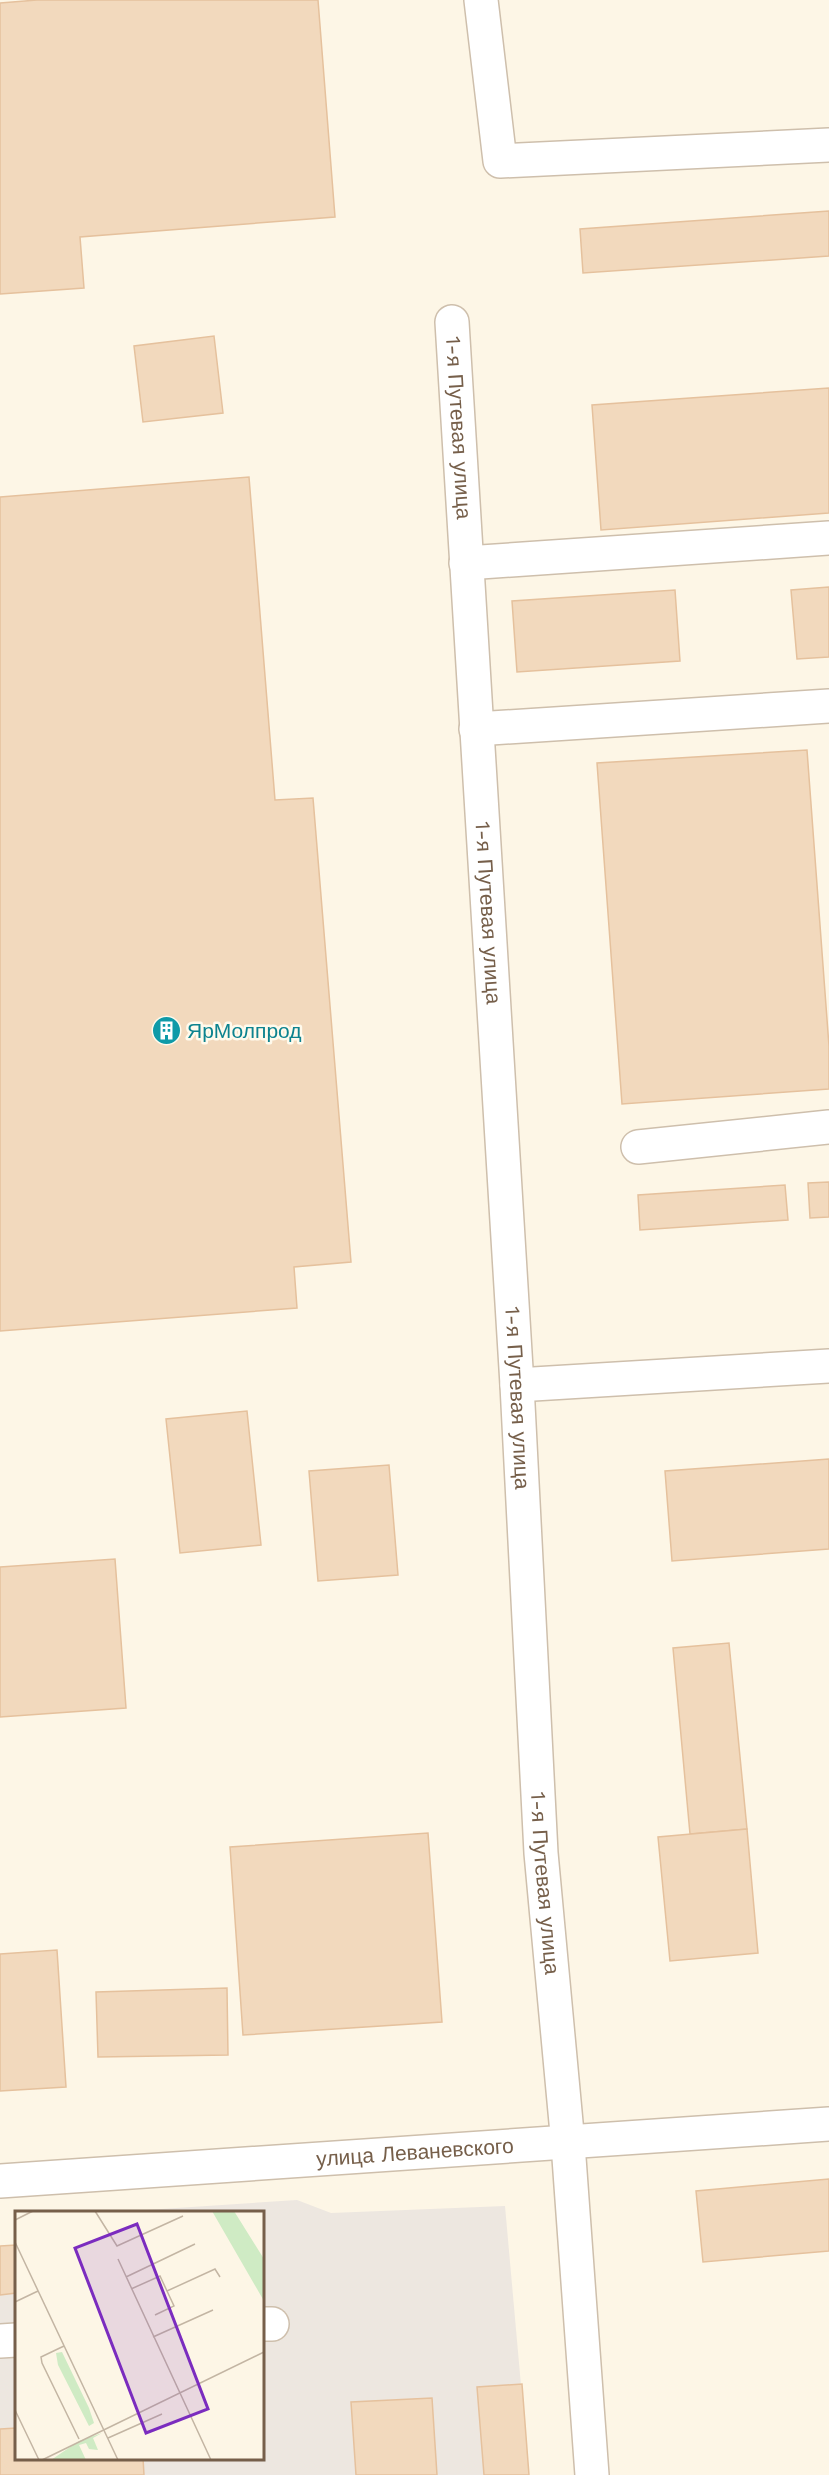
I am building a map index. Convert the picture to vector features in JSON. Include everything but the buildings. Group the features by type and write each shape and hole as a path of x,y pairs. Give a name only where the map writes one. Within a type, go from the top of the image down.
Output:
{"street":[{"path":"481,0 500,161 829,145"},
{"name":"1-я Путевая улица","path":"452,322 517,1385 541,1853 568,2144 592,2475"},
{"path":"466,563 829,538"},
{"path":"476,729 829,706"},
{"path":"638,1147 829,1127"},
{"path":"517,1385 829,1366"},
{"name":"улица Леваневского","path":"0,2181 568,2144 829,2124"},
{"path":"0,2341 15,2340"}],"shaded area":[{"path":"297,2200 331,2213 505,2206 529,2475 0,2475 0,2246 15,2245 15,2460 264,2460 264,2211 131,2211"}],"place":[{"name":"ЯрМолпрод","path":"166,1031"}]}
